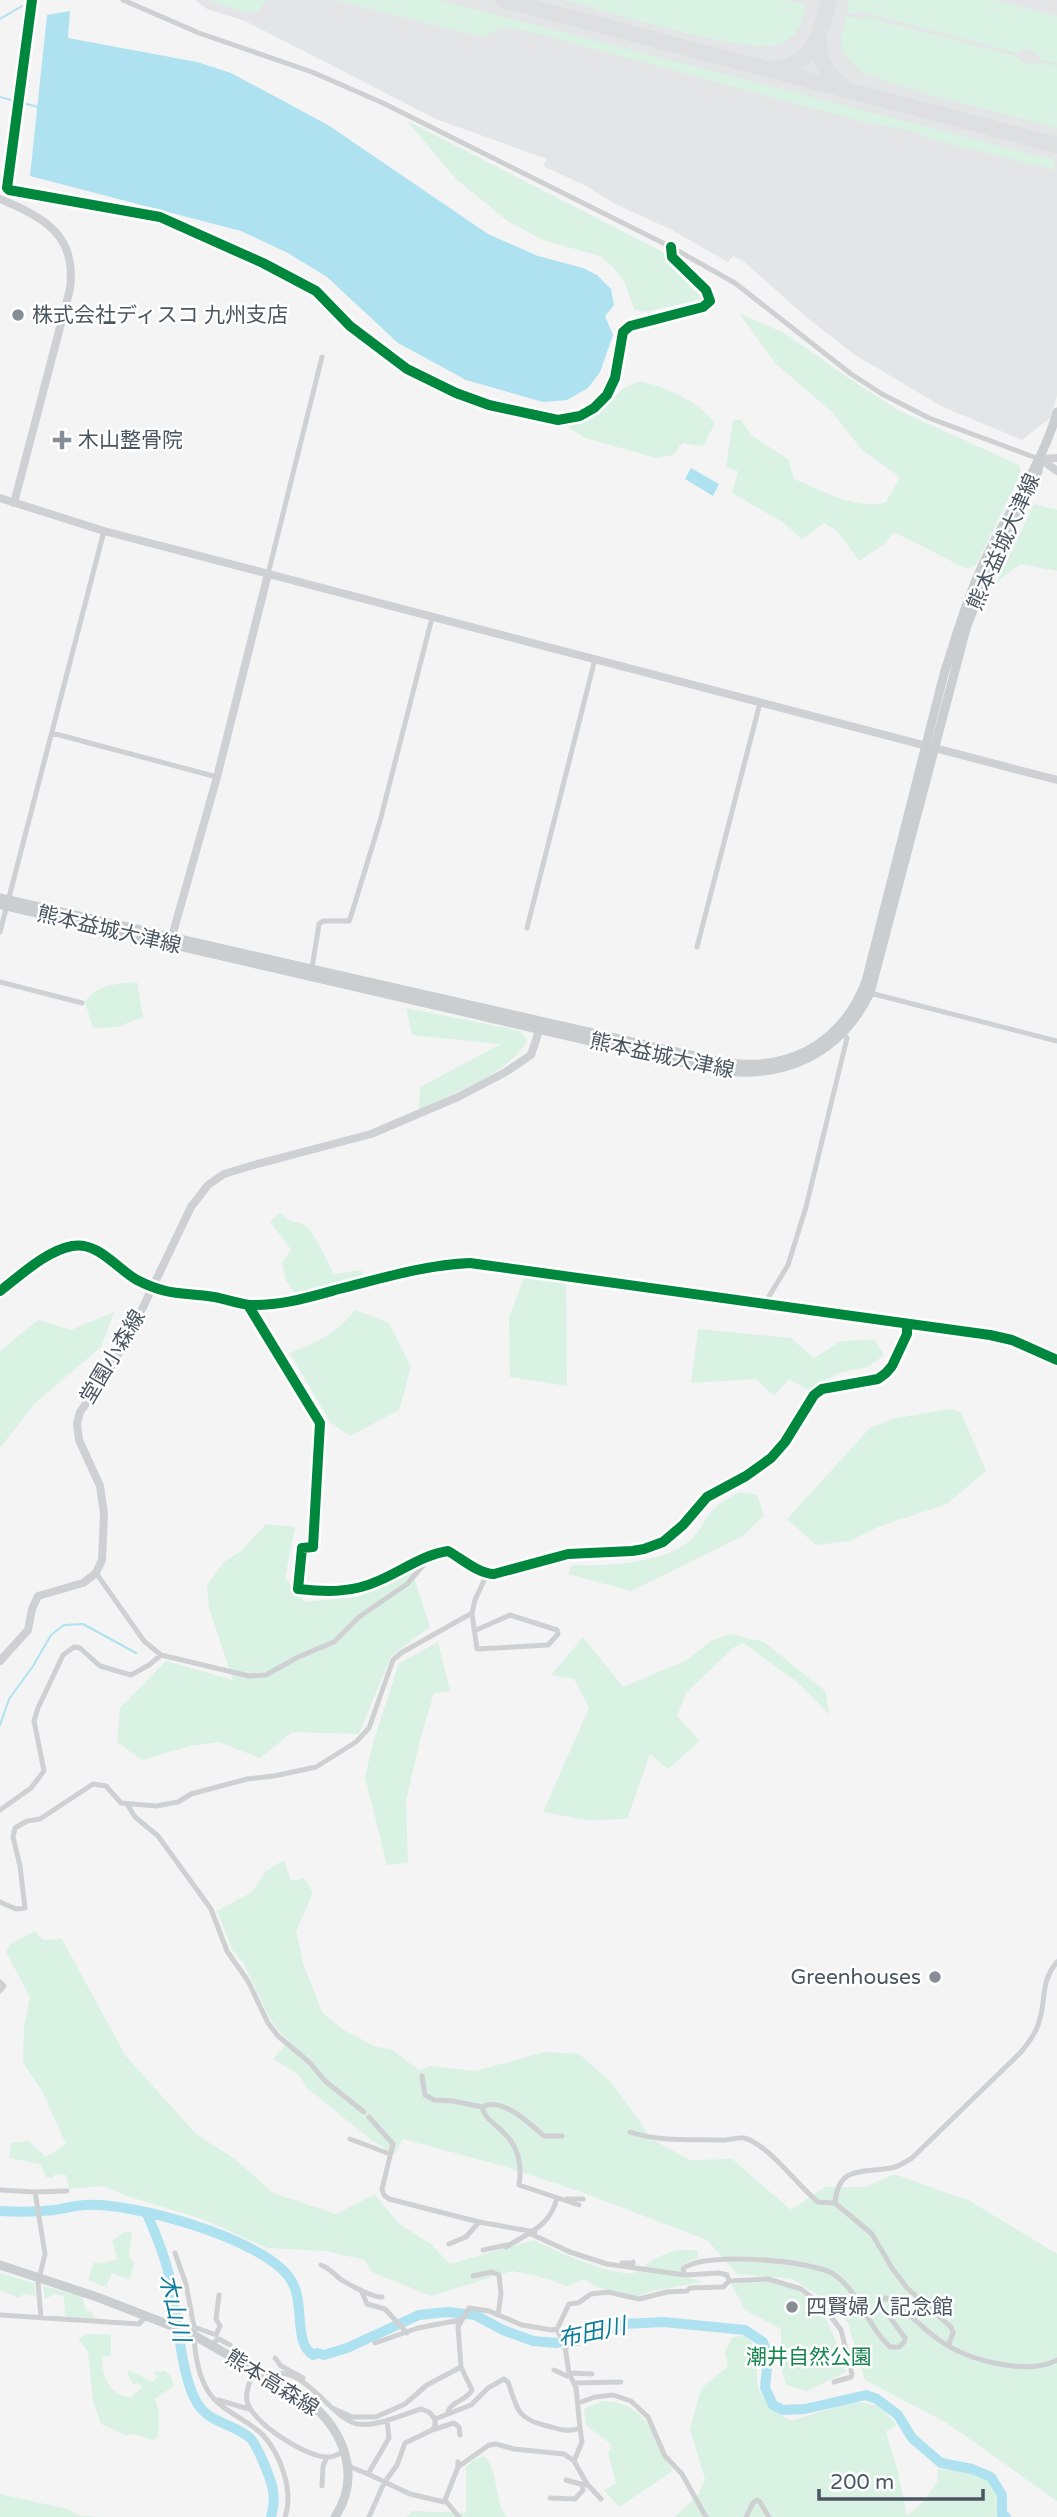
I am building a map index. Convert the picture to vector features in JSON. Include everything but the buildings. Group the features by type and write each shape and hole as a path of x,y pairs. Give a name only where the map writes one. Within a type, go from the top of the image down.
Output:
{"main road":[{"name":"熊本益城大津線","path":"171,943 312,968 735,1073 761,1073 807,1059 843,1034 860,1011 966,629 989,567 1038,472 1057,412"},
{"name":"熊本益城大津線","path":"4,902 171,943 541,1026 716,1061 759,1066 793,1058 814,1048 836,1030 866,991"},
{"name":"熊本高森線","path":"0,2265 193,2332 322,2413 337,2431 348,2466 345,2493 335,2517"}],"street":[{"path":"32,0 7,188 9,190 160,217 263,263 316,291 351,326 408,369 456,393 489,405 558,420 580,416 594,408 607,395 615,378 623,332 630,326 646,321 703,307 710,301 706,290 671,257 671,247"},
{"path":"125,0 199,33 312,72 383,103 671,247 735,283 851,374 882,394 929,418 1040,459 1057,471"},
{"path":"0,200 29,212 57,233 68,250 72,274 14,503"},
{"path":"171,943 217,776 322,357"},
{"path":"1040,459 1057,458"},
{"path":"0,498 104,531 1057,780"},
{"path":"0,932 4,902 52,733 104,531"},
{"path":"312,968 319,924 323,921 349,921 351,916 380,821 432,618"},
{"path":"527,928 595,660"},
{"path":"697,947 760,703"},
{"path":"52,733 217,776"},
{"path":"0,982 82,1003"},
{"path":"866,991 1057,1041"},
{"name":"堂園小森線","path":"96,1573 102,1560 104,1513 100,1486 81,1448 77,1424 80,1412 107,1376 191,1207 208,1185 224,1174 383,1129 458,1097 531,1055 541,1026"},
{"path":"765,1303 788,1265 806,1207 847,1038 843,1034"},
{"path":"0,1290 55,1252 74,1245 102,1254 133,1278 153,1287 174,1294 214,1297 248,1305 284,1303 416,1269 441,1264 470,1263 990,1335 1012,1340 1057,1360"},
{"path":"248,1305 320,1423 313,1547 302,1548 298,1589 344,1591 376,1582 432,1555 448,1551 487,1574 568,1555 632,1551 663,1542 683,1525 707,1497 746,1476 771,1458 785,1442 814,1395 822,1389 878,1379 886,1373 907,1334 908,1325"},
{"path":"0,1661 29,1630 32,1609 38,1596 83,1583 96,1573 144,1641 161,1655 248,1676 266,1675 298,1657 334,1642 359,1617 407,1584 432,1555"},
{"path":"474,1631 510,1615 557,1630 558,1634 548,1645 477,1648 474,1631 472,1613 487,1574"},
{"path":"0,1902 16,1909 25,1908 13,1837 15,1828 27,1821 40,1819 93,1784 106,1786 121,1803 128,1805 168,1805 191,1794 247,1779 316,1767 356,1742 369,1728 393,1661 401,1653 472,1613"},
{"path":"0,1810 32,1787 44,1771 34,1721 37,1708 68,1650 80,1648 100,1667 131,1675 161,1655"},
{"path":"128,1805 135,1817 158,1836 211,1909 227,1951 248,1981 268,2024 393,2143 382,2189 384,2195 407,2204 533,2233 570,2252 607,2264 684,2273 719,2273 727,2275 729,2281"},
{"path":"835,2203 839,2185 846,2176 857,2172 895,2168 912,2158 1020,2053 1032,2039 1039,2023 1046,1978 1057,1962"},
{"path":"0,1982 5,1986 0,1991"},
{"path":"422,2076 425,2095 434,2100 482,2107 488,2104 498,2105 517,2115 544,2136 562,2136"},
{"path":"482,2107 486,2118 507,2135 521,2162 519,2186 557,2198 581,2202"},
{"path":"630,2132 664,2139 723,2141 743,2138 754,2144 782,2166 818,2202 835,2203 872,2234 907,2288 951,2326 953,2333 948,2346"},
{"path":"350,2139 390,2154"},
{"path":"0,2190 36,2193 66,2191"},
{"path":"36,2193 45,2254 39,2278 41,2318"},
{"path":"483,2250 508,2246 533,2233 554,2210 557,2198"},
{"path":"449,2244 466,2237 479,2222"},
{"path":"570,2252 582,2250"},
{"path":"175,2253 186,2284 197,2362 207,2389 213,2397 263,2435 286,2476 288,2510 285,2517"},
{"path":"684,2273 689,2264 709,2260 788,2263 822,2269 850,2287 890,2347 899,2347 905,2338 883,2310 880,2301 886,2298 948,2346 1006,2365 1041,2367 1057,2360"},
{"path":"595,2261 634,2262"},
{"path":"321,2265 343,2281 374,2297 382,2297"},
{"path":"473,2276 492,2272 499,2275 501,2294 498,2315"},
{"path":"556,2329 569,2304 578,2303 591,2294 608,2292 639,2299 667,2292 687,2291 690,2288 723,2287 729,2281 768,2278 801,2289 823,2306 841,2330 852,2374 851,2377 834,2382"},
{"path":"361,2290 367,2304 386,2309 407,2333"},
{"path":"193,2332 216,2334 220,2326 216,2319 219,2295"},
{"path":"449,2412 447,2410 453,2404 465,2400 472,2390 461,2367 458,2346 460,2320 468,2308 498,2315 522,2325 556,2329"},
{"path":"0,2315 139,2324 146,2316"},
{"path":"375,2343 440,2323 460,2320"},
{"path":"556,2329 565,2347 578,2403 582,2442 574,2461"},
{"path":"214,2346 214,2342 219,2339 230,2344"},
{"path":"565,2347 578,2343"},
{"path":"275,2358 281,2366 299,2375 303,2382 332,2408 354,2424 387,2420 421,2409 429,2412 435,2419 432,2430"},
{"path":"332,2408 352,2417 376,2417 405,2404 427,2385 461,2367"},
{"path":"249,2409 246,2397 255,2370"},
{"path":"554,2370 567,2376 569,2373 593,2374"},
{"path":"270,2378 275,2374 283,2374 303,2382"},
{"path":"435,2419 475,2403 488,2388 503,2379 508,2382 522,2415 530,2422 565,2432 580,2428"},
{"path":"574,2383 621,2382"},
{"path":"578,2403 613,2395 631,2401 648,2417 666,2456 682,2474 706,2517"},
{"path":"213,2397 230,2405 249,2409 289,2443 299,2448 327,2457 345,2451"},
{"path":"368,2474 389,2438 387,2420"},
{"path":"394,2473 405,2443 454,2423 459,2427 460,2435"},
{"path":"445,2500 458,2465 489,2445 496,2444 514,2449 564,2454 574,2461 585,2485 583,2490 576,2499 550,2498"},
{"path":"321,2486 327,2457"},
{"path":"369,2517 386,2484 405,2458"},
{"path":"348,2466 425,2499 445,2500"},
{"path":"566,2480 585,2485 601,2499"},
{"path":"445,2500 459,2517"},
{"path":"746,2517 752,2503 757,2500 769,2517"}],"shaded area":[{"path":"195,0 1057,0 1057,395 1050,418 1022,440 943,407 855,355 810,320 743,261 733,256 728,262 672,230 613,203 586,186 543,166 547,159 436,119 245,21 207,9"}],"green space":[{"path":"208,0 267,0 258,11 247,13"},
{"path":"334,0 439,0 1054,160 1056,170 935,140 912,131 864,122 524,30 502,28 482,37"},
{"path":"565,0 788,0 806,5 801,23 791,37 780,44 764,46 709,38"},
{"path":"849,0 995,0 1057,16 1057,63 1040,59 1036,52 1024,49 1017,53 858,11 854,14 847,13"},
{"path":"846,16 861,20 866,17 1016,56 1026,63 1057,66 1057,128 931,95 862,73 847,58 842,47 841,37"},
{"path":"406,120 663,252 703,299 644,312 634,309 625,283 600,256 543,240 509,222 456,179"},
{"path":"739,313 786,334 898,410 1019,465 1021,474 976,565 967,569 894,532 884,544 859,561 837,531 824,523 802,539 781,521 732,493 738,471 726,467 733,420 741,420 751,435 788,459 794,479 839,498 863,504 886,502 900,477 862,450 832,412 776,364"},
{"path":"640,381 681,396 699,407 715,423 704,445 684,443 674,455 656,458 585,438 565,425 590,420 624,388"},
{"path":"1034,504 1057,510 1057,571 1020,564 997,582"},
{"path":"137,982 143,1017 117,1027 93,1028 85,1002 90,996 101,988"},
{"path":"406,1008 521,1031 527,1040 508,1063 463,1090 419,1110 420,1087 501,1044 412,1035"},
{"path":"280,1212 308,1228 334,1274 362,1270 363,1276 297,1298 286,1280 282,1264 291,1249 270,1222"},
{"path":"524,1278 566,1282 567,1386 510,1377 509,1317"},
{"path":"355,1310 389,1323 411,1367 399,1410 350,1436 330,1422 290,1353 333,1332"},
{"path":"114,1312 101,1347 35,1403 0,1448 0,1351 38,1320 71,1330"},
{"path":"698,1329 791,1338 814,1358 841,1341 875,1340 884,1355 868,1367 838,1373 810,1391 789,1379 774,1396 756,1379 691,1383"},
{"path":"951,1409 961,1412 986,1471 947,1504 880,1526 850,1541 816,1545 787,1519 870,1428 892,1419"},
{"path":"739,1492 757,1495 764,1515 743,1536 631,1591 568,1574 572,1565 636,1562 682,1547 693,1538 712,1511"},
{"path":"266,1524 295,1527 285,1578 304,1602 357,1597 412,1571 430,1627 391,1656 359,1734 292,1732 260,1758 219,1742 190,1746 142,1760 117,1742 120,1708 166,1661 233,1680 209,1608 207,1585 224,1562 241,1551"},
{"path":"731,1634 764,1642 825,1691 830,1715 796,1681 743,1643 733,1648 686,1693 677,1716 700,1741 668,1769 650,1754 627,1819 587,1820 543,1812 589,1708 574,1679 551,1675 583,1637 623,1687 687,1660 711,1641"},
{"path":"438,1642 450,1691 434,1693 421,1736 406,1801 408,1863 387,1865 365,1777 399,1663"},
{"path":"284,1860 291,1881 304,1878 313,1893 296,1931 304,1966 322,2012 342,2029 376,2047 391,2049 419,2070 430,2066 475,2071 545,2052 579,2054 610,2081 653,2140 690,2160 732,2159 791,2210 825,2187 865,2187 894,2174 970,2201 1057,2254 1057,2501 947,2423 865,2380 848,2323 830,2303 793,2279 737,2274 707,2240 576,2190 503,2166 403,2139 395,2154 374,2142 307,2088 299,2075 273,2059 289,2041 278,2031 267,2013 244,1964 233,1951 217,1911 252,1892 266,1871"},
{"path":"35,1931 43,1940 62,1939 125,2055 197,2135 235,2159 273,2193 336,2214 375,2194 399,2224 431,2244 450,2264 534,2240 597,2267 633,2273 665,2254 691,2250 698,2251 698,2258 684,2263 681,2278 702,2282 639,2296 597,2287 584,2279 568,2286 512,2271 431,2296 372,2272 364,2260 326,2251 267,2248 205,2220 124,2195 104,2186 69,2189 66,2175 46,2177 40,2164 9,2158 11,2143 29,2141 46,2157 66,2144 42,2091 23,2062 24,2028 30,1997 6,1952 10,1944"},
{"path":"124,2232 132,2232 129,2257 134,2263 130,2280 112,2273 106,2287 88,2280 94,2262 101,2264 117,2259 112,2241"},
{"path":"0,2273 34,2283 36,2296 23,2294 19,2298 0,2290"},
{"name":"潮井自然公園","path":"769,2282 797,2290 818,2308 835,2338 846,2372 807,2391 786,2385 781,2368 781,2329 745,2310 731,2284"},
{"path":"43,2286 82,2296 86,2310 92,2312 94,2320 65,2316 64,2296 55,2294 45,2299"},
{"path":"89,2334 111,2334 111,2356 102,2357 102,2364 108,2384 117,2393 131,2397 142,2387 137,2383 133,2384 127,2373 129,2370 153,2382 157,2377 153,2372 165,2371 171,2376 174,2386 155,2399 159,2412 158,2437 154,2440 134,2434 125,2435 101,2424 93,2401 88,2352 78,2338"},
{"path":"746,2336 759,2353 757,2380 761,2394 774,2409 791,2421 854,2401 879,2406 897,2425 886,2431 907,2516 925,2500 938,2480 937,2469 963,2471 988,2480 994,2486 1000,2517 675,2517 698,2495 705,2479 690,2430 701,2389 728,2366 725,2353 732,2337"},
{"path":"602,2401 618,2403 640,2415 654,2434 673,2471 619,2507 604,2490 616,2483 608,2453 612,2445 586,2425 584,2409"},
{"path":"485,2456 493,2471 500,2503 507,2517 406,2517 412,2511 466,2513 466,2467 475,2459"},
{"path":"0,2494 68,2509 77,2515 100,2517 0,2517"}],"water":[{"path":"70,11 68,38 197,62 231,73 328,125 488,234 538,256 583,268 597,275 611,289 614,305 605,316 613,335 600,372 588,388 567,400 543,402 466,380 398,343 327,277 288,253 241,231 30,176 47,15"},
{"path":"691,468 719,484 713,496 685,479"}],"waterway":[{"path":"0,19 22,6"},
{"path":"0,97 38,107"},
{"path":"0,1725 9,1699 51,1635 64,1625 83,1624 136,1653"},
{"name":"布田川","path":"0,2211 40,2211 81,2205 106,2206 163,2216 224,2236 252,2249 274,2263 289,2277 297,2297 303,2341 313,2355 324,2355 347,2348 419,2315 447,2312 475,2315 503,2330 533,2341 557,2343 625,2324 663,2322 745,2330 763,2342 768,2357 765,2388 773,2405 783,2410 805,2409 866,2395 877,2399 898,2415 912,2438 941,2463 972,2469 991,2477 1002,2495 1002,2514 1006,2517"},
{"name":"木山川","path":"146,2212 170,2278 184,2363 192,2392 197,2403 208,2415 243,2433 253,2442 264,2463 274,2494 271,2517"}],"taxiway":[{"path":"504,0 1057,145"},
{"path":"775,68 788,66 807,54 819,35 829,0"},
{"path":"819,37 824,65 832,77 843,86"}],"cycle path":[{"path":"32,0 7,188 9,190 160,217 263,263 316,291 350,326 407,369 456,393 489,405 558,420 580,416 594,408 607,395 615,378 623,332 630,326 703,307 710,301 706,290 672,257 671,247"},
{"path":"0,1291 43,1258 72,1246 99,1252 137,1280 158,1289 250,1305 295,1300 437,1266 470,1263 990,1335 1012,1340 1057,1360"},
{"path":"248,1305 320,1423 313,1547 302,1548 298,1589 319,1591 349,1590 368,1585 421,1560 448,1551 477,1569 494,1574 568,1554 632,1551 663,1542 683,1525 707,1497 746,1476 771,1458 785,1442 814,1395 822,1389 878,1379 886,1373 907,1334 907,1325"}],"place":[{"name":"株式会社ディスコ 九州支店","path":"18,315"},
{"name":"木山整骨院","path":"62,440"},
{"name":"Greenhouses","path":"935,1977"},
{"name":"四賢婦人記念館","path":"792,2307"}]}
